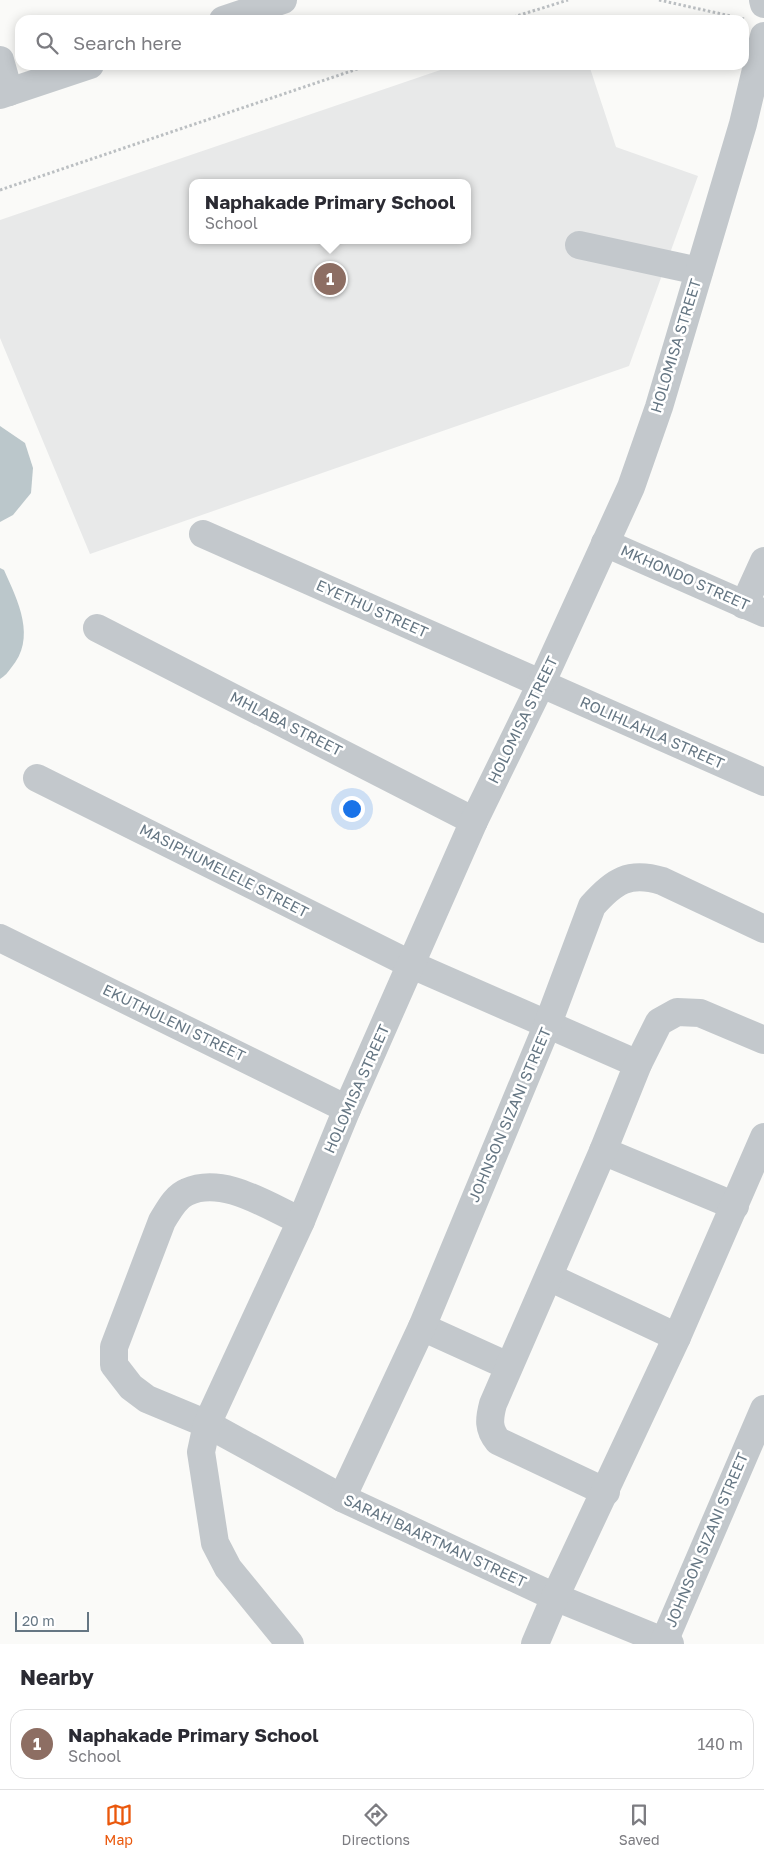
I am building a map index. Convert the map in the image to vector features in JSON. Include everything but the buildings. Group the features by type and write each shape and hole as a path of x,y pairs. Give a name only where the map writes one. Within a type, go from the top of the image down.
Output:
{"street":[{"path":"238,15 283,0"},
{"name":"HOLOMISA STREET","path":"290,1644 228,1568 215,1543 200,1452 207,1424 224,1383 301,1221 347,1109 474,821 541,684 631,487 659,407 743,124 759,15"},
{"path":"0,60 4,94 75,70"},
{"path":"579,245 699,272"},
{"name":"EYETHU STREET","path":"203,534 541,684"},
{"name":"MKHONDO STREET","path":"605,543 754,609"},
{"path":"754,609 764,561"},
{"name":"MHLABA STREET","path":"97,628 474,821"},
{"name":"ROLIHLAHLA STREET","path":"541,684 764,782"},
{"name":"MASIPHUMELELE STREET","path":"37,778 412,965 547,1026 638,1064"},
{"name":"JOHNSON SIZANI STREET","path":"342,1498 422,1327 547,1026 592,906 605,891 626,878 649,877 662,880 764,929"},
{"name":"EKUTHULENI STREET","path":"0,938 347,1109"},
{"path":"606,1492 507,1446 494,1436 489,1420 508,1366 549,1278 638,1064 660,1022 677,1012 700,1013 714,1017 764,1040"},
{"path":"535,1644 554,1597 606,1492 677,1337 736,1206 764,1137"},
{"path":"603,1151 736,1206"},
{"name":"SARAH BAARTMAN STREET","path":"301,1221 237,1192 219,1188 200,1188 186,1192 172,1203 162,1221 114,1347 114,1365 131,1386 147,1399 207,1424 342,1498 554,1597 665,1643"},
{"path":"549,1278 677,1337"},
{"path":"422,1327 508,1366"},
{"name":"JOHNSON SIZANI STREET","path":"665,1643 764,1409"}],"path":[{"path":"520,15 568,0"},
{"path":"659,0 759,15"},
{"path":"0,190 354,70"}],"shaded area":[{"path":"440,70 591,70 616,147 698,176 629,366 90,554 0,338 0,220"},
{"path":"0,426 25,443 33,468 31,493 13,515 0,522"},
{"path":"0,568 4,570 15,594 23,619 24,632 19,656 8,672 0,679"}],"place":[{"name":"Naphakade Primary School","path":"330,279"}]}
